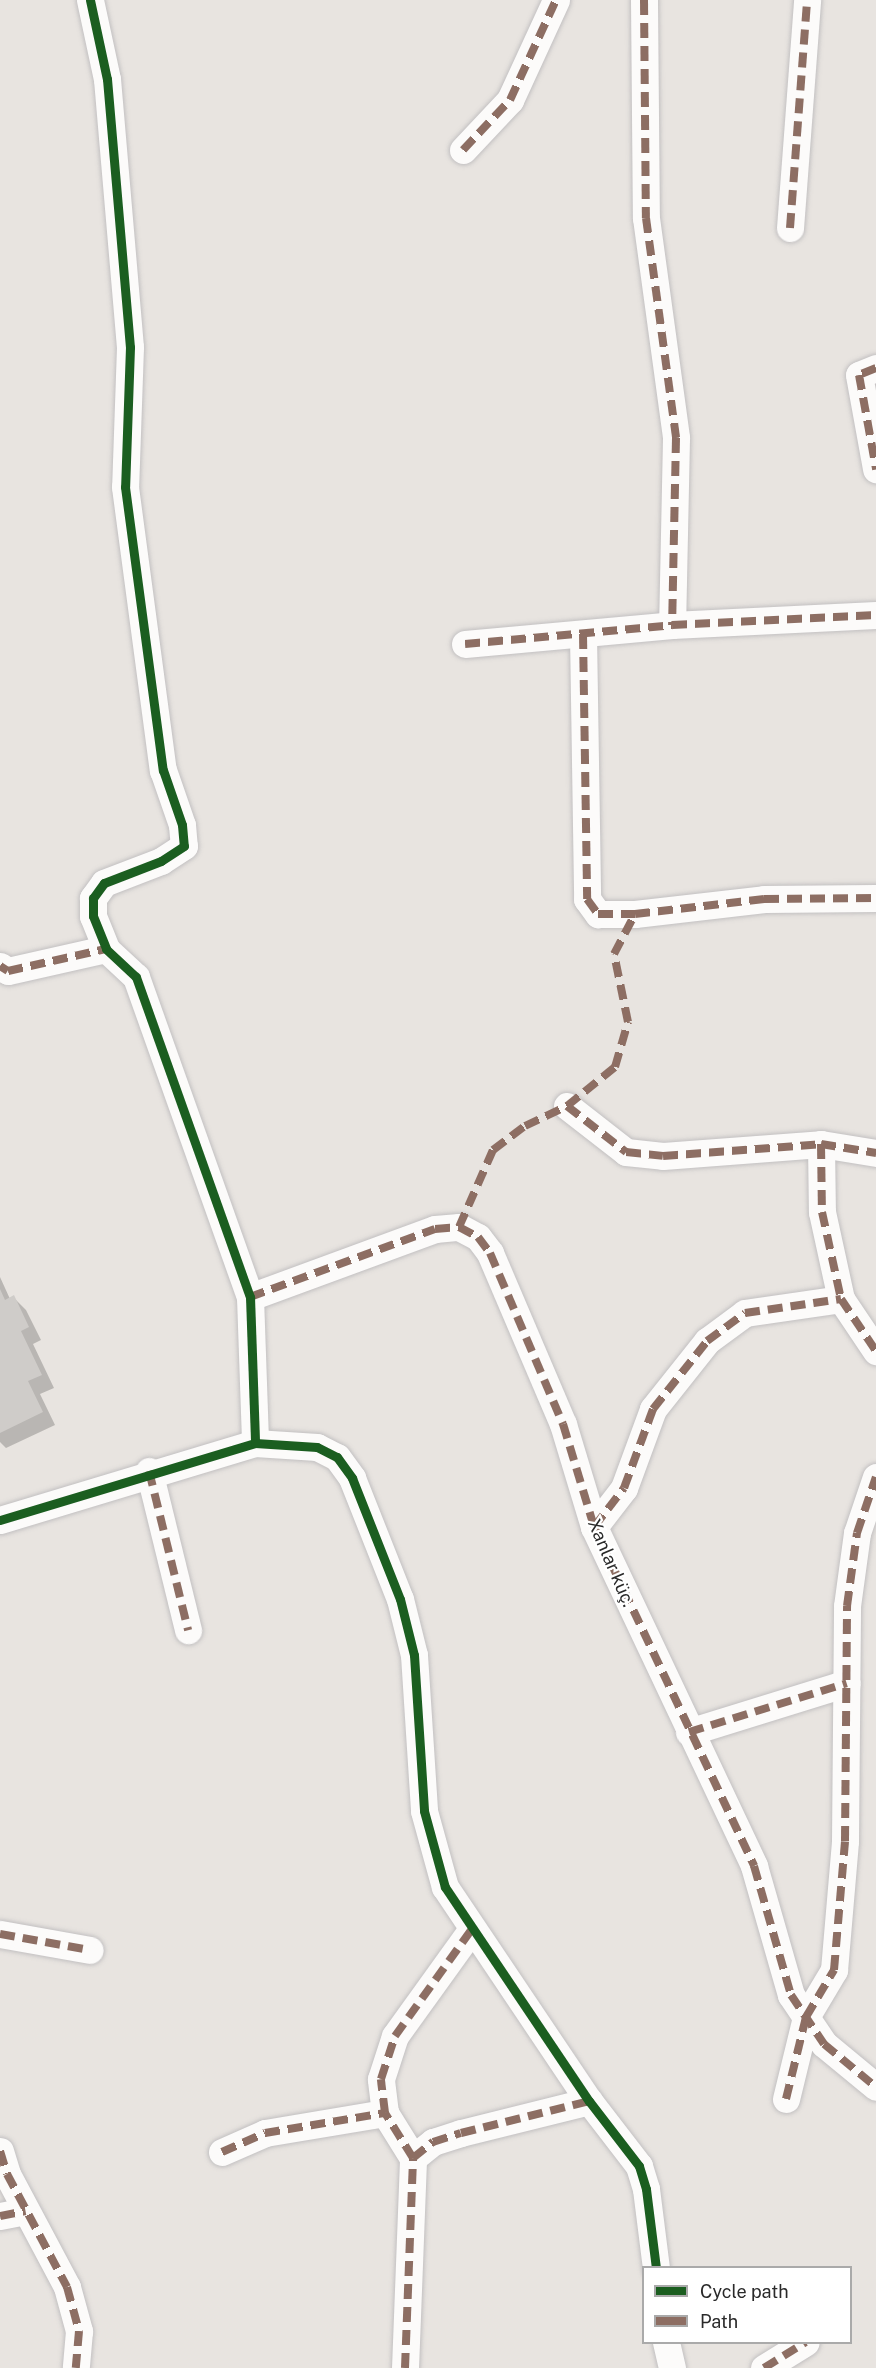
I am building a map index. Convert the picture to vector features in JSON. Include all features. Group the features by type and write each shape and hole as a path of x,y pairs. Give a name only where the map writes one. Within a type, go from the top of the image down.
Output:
{"street":[{"path":"90,0 107,79 130,347 125,487 163,770 182,825 184,846 162,861 104,883 93,897 93,916 106,949 136,977 250,1297 255,1443"},
{"path":"463,150 510,100 556,0"},
{"path":"644,0 646,218 676,438 672,625"},
{"path":"790,228 807,0"},
{"path":"876,368 859,375 876,469"},
{"path":"465,644 672,625 876,615"},
{"path":"583,634 587,899 598,914 635,914 764,899 876,898"},
{"path":"0,966 8,971 106,949"},
{"path":"567,1106 626,1152 663,1156 821,1143 876,1153"},
{"path":"821,1143 822,1212 841,1299 876,1351"},
{"name":"Xanlar küç.","path":"250,1297 435,1229 459,1227 478,1236 490,1253 563,1424 594,1527 754,1866 791,1995 824,2044 876,2087"},
{"path":"594,1527 624,1488 653,1409 707,1341 745,1313 841,1299"},
{"path":"0,1520 149,1472 255,1443 317,1447 337,1457 352,1478 399,1599 414,1655 424,1811 433,1851 445,1887 589,2101 639,2166 646,2189 656,2266"},
{"path":"149,1472 188,1630"},
{"path":"786,2099 806,2017 834,1970 845,1841 847,1606 857,1533 876,1478"},
{"path":"689,1732 847,1683"},
{"path":"405,2368 413,2158 385,2113 381,2079 395,2036 472,1929"},
{"path":"0,1934 90,1950"},
{"path":"413,2158 433,2142 589,2101"},
{"path":"222,2152 265,2133 385,2113"},
{"path":"0,2151 26,2211 67,2287 79,2331 76,2368"},
{"path":"0,2216 26,2211"},
{"path":"666,2344 672,2368"},
{"path":"764,2368 804,2344"}],"building":[{"path":"0,1289 5,1300 14,1295 29,1327 21,1331 42,1375 28,1381 43,1412 0,1433"}],"marked path":[{"path":"463,150 510,100 556,0"},
{"path":"644,0 646,218 676,438 672,625"},
{"path":"790,228 807,0"},
{"path":"876,368 859,375 876,469"},
{"path":"465,644 672,625 876,615"},
{"path":"583,634 587,899 598,914 635,914 764,899 876,898"},
{"path":"459,1227 493,1150 525,1126 567,1106 615,1067 628,1022 614,954 635,914"},
{"path":"0,966 8,971 106,949"},
{"path":"567,1106 626,1152 663,1156 821,1144 876,1153"},
{"path":"821,1144 822,1212 841,1299 876,1351"},
{"path":"250,1297 435,1229 459,1227 478,1237 490,1253 563,1424 594,1527 754,1866 791,1995 824,2044 876,2087"},
{"path":"594,1527 624,1488 653,1409 707,1341 745,1313 841,1299"},
{"path":"149,1471 188,1630"},
{"path":"786,2099 806,2017 834,1970 845,1841 847,1606 857,1533 876,1477"},
{"path":"689,1732 847,1683"},
{"path":"413,2158 385,2113 381,2079 395,2036 472,1929"},
{"path":"0,1934 90,1950"},
{"path":"405,2368 413,2158 433,2142 589,2101"},
{"path":"222,2152 265,2133 385,2113"},
{"path":"0,2151 7,2174 67,2287 79,2331 76,2368"},
{"path":"0,2216 26,2211"},
{"path":"764,2368 803,2344"}],"cycle path":[{"path":"90,0 107,79 130,347 125,487 163,770 182,825 184,846 161,861 104,883 93,898 93,916 106,949 136,977 250,1297 255,1443"},
{"path":"0,1520 255,1443 317,1447 337,1457 352,1478 400,1599 414,1655 424,1811 445,1887 589,2101 639,2166 646,2189 656,2266"}]}
